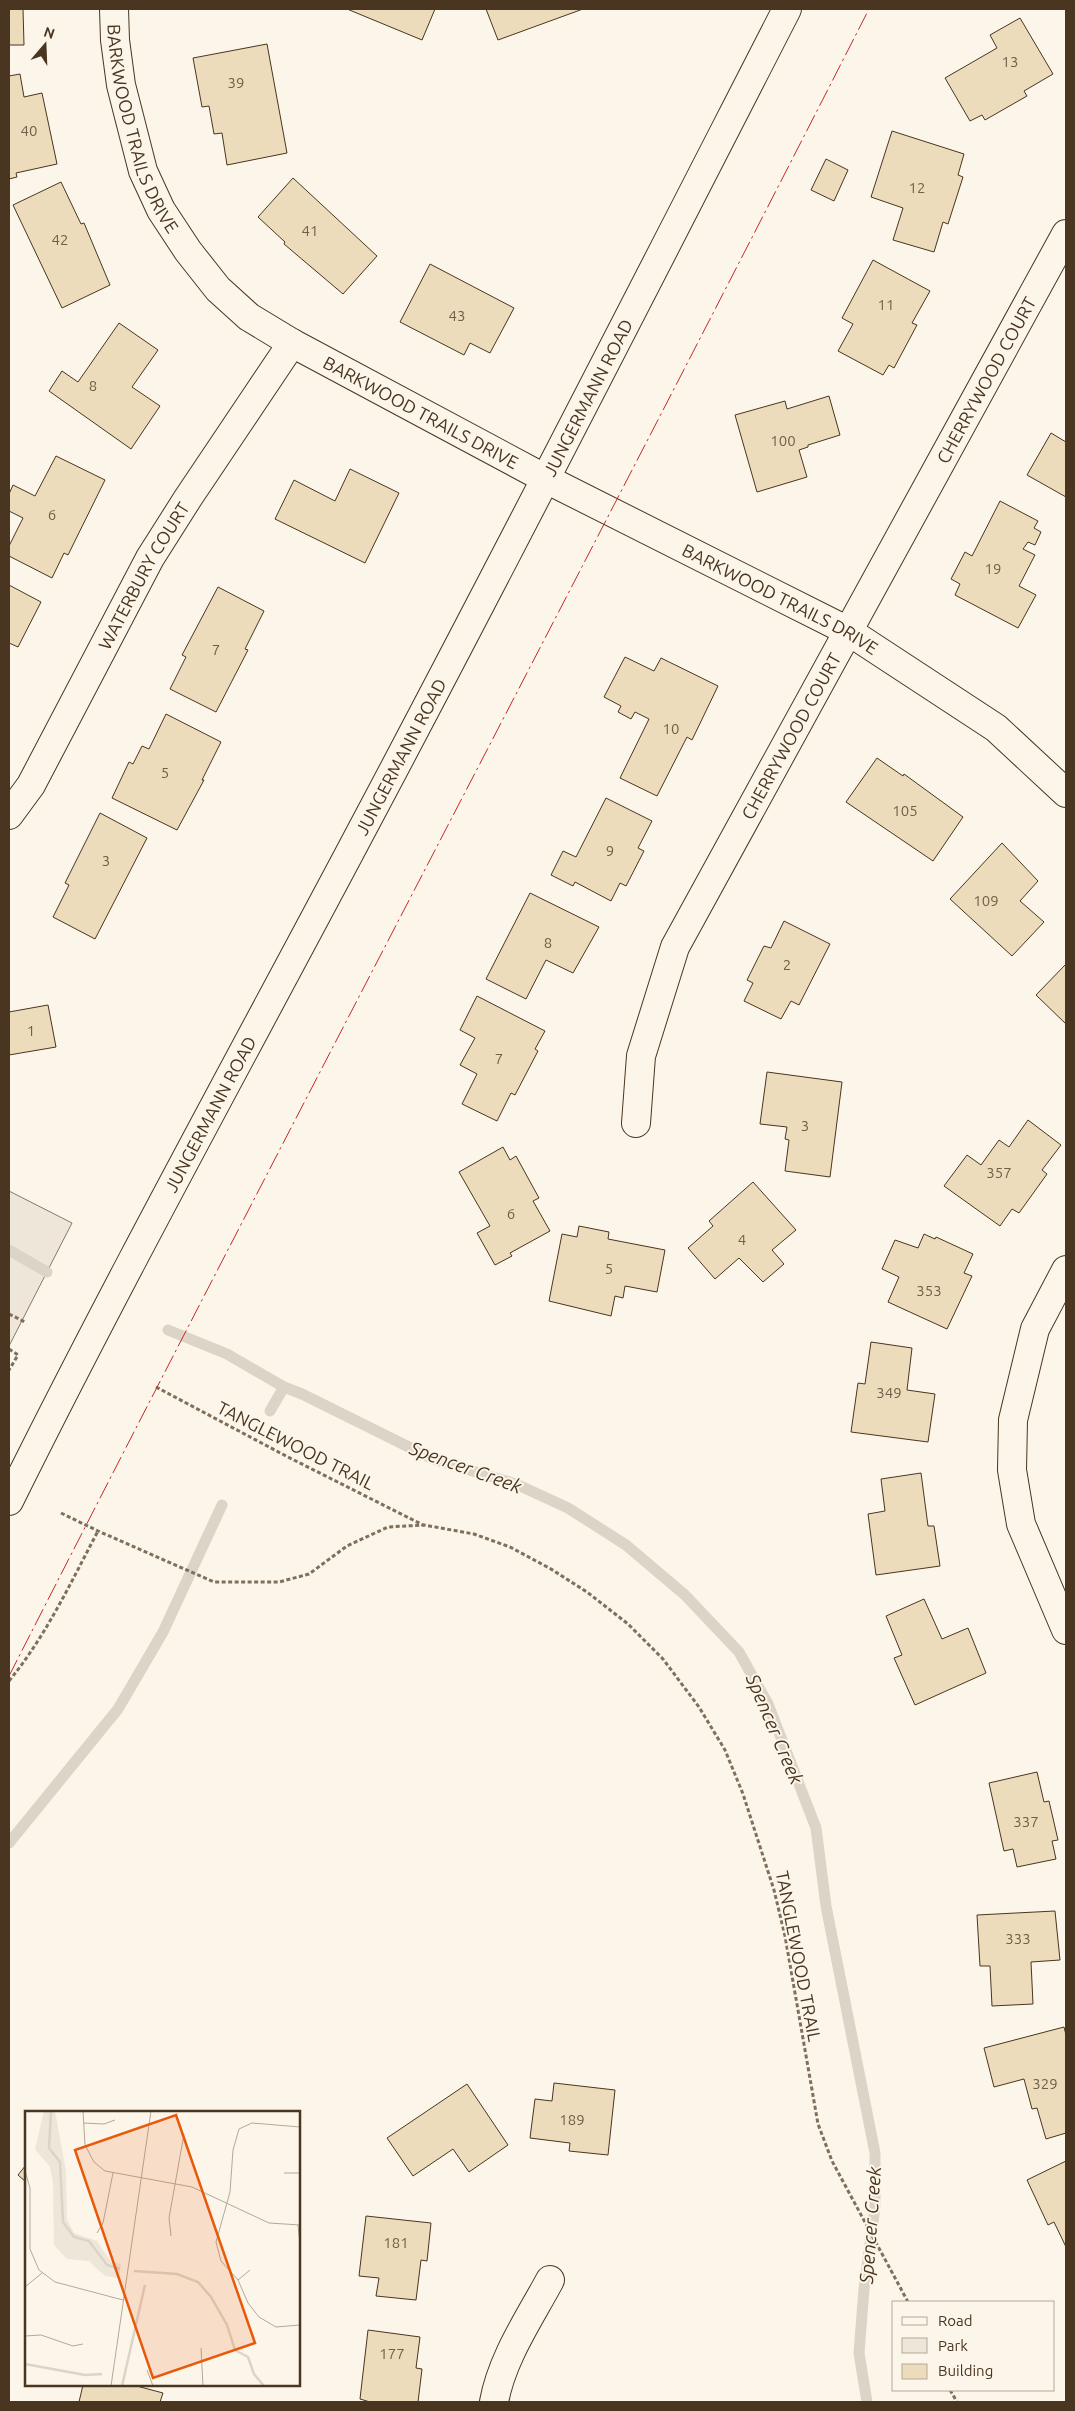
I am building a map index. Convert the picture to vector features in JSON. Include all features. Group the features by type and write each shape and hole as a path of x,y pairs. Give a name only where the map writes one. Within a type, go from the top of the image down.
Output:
{"street":[{"name":"BARKWOOD TRAILS DRIVE","path":"114,9 115,40 121,85 143,171 161,210 188,252 218,289 249,317 546,479 848,631 996,728 1066,793"},
{"name":"JUNGERMANN ROAD","path":"9,1501 154,1216 366,821 546,479 787,9"},
{"name":"CHERRYWOOD COURT","path":"636,1124 641,1056 675,947 1066,234"},
{"name":"WATERBURY COURT","path":"9,815 31,785 150,558 292,342"},
{"path":"1066,1270 1035,1329 1013,1420 1012,1470 1021,1524 1066,1630"},
{"path":"494,2402 498,2382 509,2355 550,2280"}],"path":[{"path":"9,1314 25,1322"},
{"path":"9,1349 18,1355 9,1370"},
{"name":"TANGLEWOOD TRAIL","path":"156,1388 424,1525"},
{"name":"TANGLEWOOD TRAIL","path":"61,1513 214,1582 279,1582 309,1574 347,1546 388,1527 424,1525 474,1534 510,1547 588,1592 628,1624 663,1659 699,1707 724,1750 744,1794 772,1882 784,1936 818,2124 832,2161 908,2301"},
{"path":"9,1681 22,1664 62,1598 98,1531"},
{"path":"951,2391 958,2402"}],"green space":[{"path":"9,1191 72,1223 9,1346"}],"building":[{"path":"9,9 23,9 24,45 9,45"},
{"path":"347,9 435,9 422,40"},
{"path":"486,9 583,9 498,40"},
{"path":"1020,18 1053,74 1024,91 1027,96 985,120 982,115 970,121 945,78 997,48 990,35"},
{"path":"267,44 287,153 227,165 222,133 214,134 209,106 202,107 193,58"},
{"path":"20,74 24,97 42,93 57,164 16,173 17,177 9,179 9,76"},
{"path":"892,131 964,154 958,175 963,177 948,224 943,222 934,252 893,240 903,208 871,197"},
{"path":"826,159 848,170 834,201 811,190"},
{"path":"293,178 377,256 343,294 284,244 285,242 258,217"},
{"path":"61,182 81,224 84,223 110,285 62,308 13,205"},
{"path":"873,260 930,291 912,323 917,325 894,368 889,365 883,375 838,351 853,324 842,318"},
{"path":"430,264 514,308 490,353 470,343 464,355 400,322"},
{"path":"119,323 158,350 132,387 160,406 131,449 49,391 62,371 78,382"},
{"path":"829,396 840,435 808,445 808,447 799,450 807,477 757,492 735,415 785,401 787,409"},
{"path":"1051,433 1066,442 1066,497 1027,475"},
{"path":"56,456 105,480 68,555 64,553 52,578 9,556 9,546 23,518 9,511 9,494 13,485 35,496"},
{"path":"350,469 399,493 365,563 275,519 294,480 335,501"},
{"path":"1000,501 1038,521 1034,528 1041,532 1035,545 1028,542 1023,549 1035,555 1019,586 1036,595 1018,628 955,595 960,584 951,579 965,552 972,556"},
{"path":"9,585 41,602 18,647 9,643"},
{"path":"218,587 264,611 245,649 248,650 216,712 170,689 186,657 182,655"},
{"path":"625,657 654,671 661,658 718,686 692,740 687,737 657,796 620,778 649,719 635,712 631,719 618,712 621,706 604,697"},
{"path":"166,714 221,742 202,780 204,780 177,830 112,798 129,762 133,764 142,746 149,749"},
{"path":"877,758 903,776 904,774 963,817 933,861 846,802"},
{"path":"606,798 652,821 638,848 644,851 626,886 620,883 611,901 575,882 573,886 551,875 563,851 576,857"},
{"path":"100,813 147,838 95,939 53,917 69,885 65,883"},
{"path":"1002,843 1038,881 1020,901 1044,922 1012,956 950,899"},
{"path":"530,893 599,927 573,973 546,960 526,999 486,979"},
{"path":"784,921 830,944 799,1005 791,1001 781,1019 744,1001 753,983 747,980 764,946 771,948"},
{"path":"1066,964 1066,1024 1036,995"},
{"path":"477,996 545,1031 535,1049 538,1051 515,1095 511,1093 497,1121 462,1104 477,1074 460,1065 475,1038 460,1030"},
{"path":"48,1005 56,1047 9,1055 9,1012"},
{"path":"767,1072 842,1082 830,1177 785,1171 789,1140 785,1139 787,1127 760,1124"},
{"path":"1028,1120 1061,1145 1042,1170 1047,1174 1019,1213 1012,1209 1000,1226 944,1186 967,1155 981,1165 999,1140 1009,1147"},
{"path":"503,1147 510,1160 516,1156 539,1198 533,1201 550,1231 510,1253 512,1256 495,1265 477,1233 490,1226 459,1172"},
{"path":"753,1182 796,1230 772,1250 784,1264 763,1282 739,1258 715,1279 688,1248 713,1226 709,1221"},
{"path":"579,1226 609,1232 608,1239 665,1250 657,1292 625,1286 623,1298 615,1296 611,1316 549,1301 562,1234 577,1237"},
{"path":"924,1234 935,1239 936,1237 973,1254 964,1273 972,1276 947,1329 888,1302 899,1277 882,1269 895,1240 918,1248"},
{"path":"871,1342 912,1348 907,1390 935,1394 928,1442 851,1432 858,1383 865,1384"},
{"path":"921,1473 928,1526 934,1526 940,1566 876,1575 868,1514 885,1511 881,1479"},
{"path":"924,1599 942,1639 968,1628 986,1673 915,1705 894,1658 902,1655 886,1616"},
{"path":"1037,1772 1044,1802 1049,1801 1058,1840 1052,1841 1056,1859 1017,1867 1013,1849 1004,1851 989,1783"},
{"path":"1055,1911 1060,1960 1031,1962 1033,2004 992,2006 990,1966 980,1966 977,1915"},
{"path":"1064,2027 1066,2035 1066,2133 1046,2139 1037,2108 1032,2109 1024,2079 994,2087 984,2048"},
{"path":"554,2083 615,2090 608,2155 569,2151 570,2143 530,2138 535,2099 552,2101"},
{"path":"467,2084 508,2145 469,2172 453,2149 413,2176 387,2138"},
{"path":"1066,2161 1066,2247 1054,2222 1048,2225 1027,2180"},
{"path":"25,2166 25,2181 18,2175"},
{"path":"366,2216 431,2223 427,2261 421,2260 416,2300 376,2296 379,2278 359,2276"},
{"path":"368,2330 420,2337 416,2368 422,2369 418,2402 370,2402 360,2399"},
{"path":"83,2386 137,2386 163,2393 160,2402 79,2402"}],"waterway":[{"name":"Spencer Creek","path":"9,1250 47,1272"},
{"name":"Spencer Creek","path":"168,1330 227,1354 284,1387 302,1394 433,1459 516,1484 568,1508 626,1545 685,1595 739,1652 768,1704 816,1828 826,1906 875,2153 875,2207 864,2289 859,2353 867,2402"},
{"path":"270,1411 284,1387"},
{"path":"9,1843 118,1709 163,1632 222,1505"}],"power":[{"path":"9,1676 869,9"}]}
